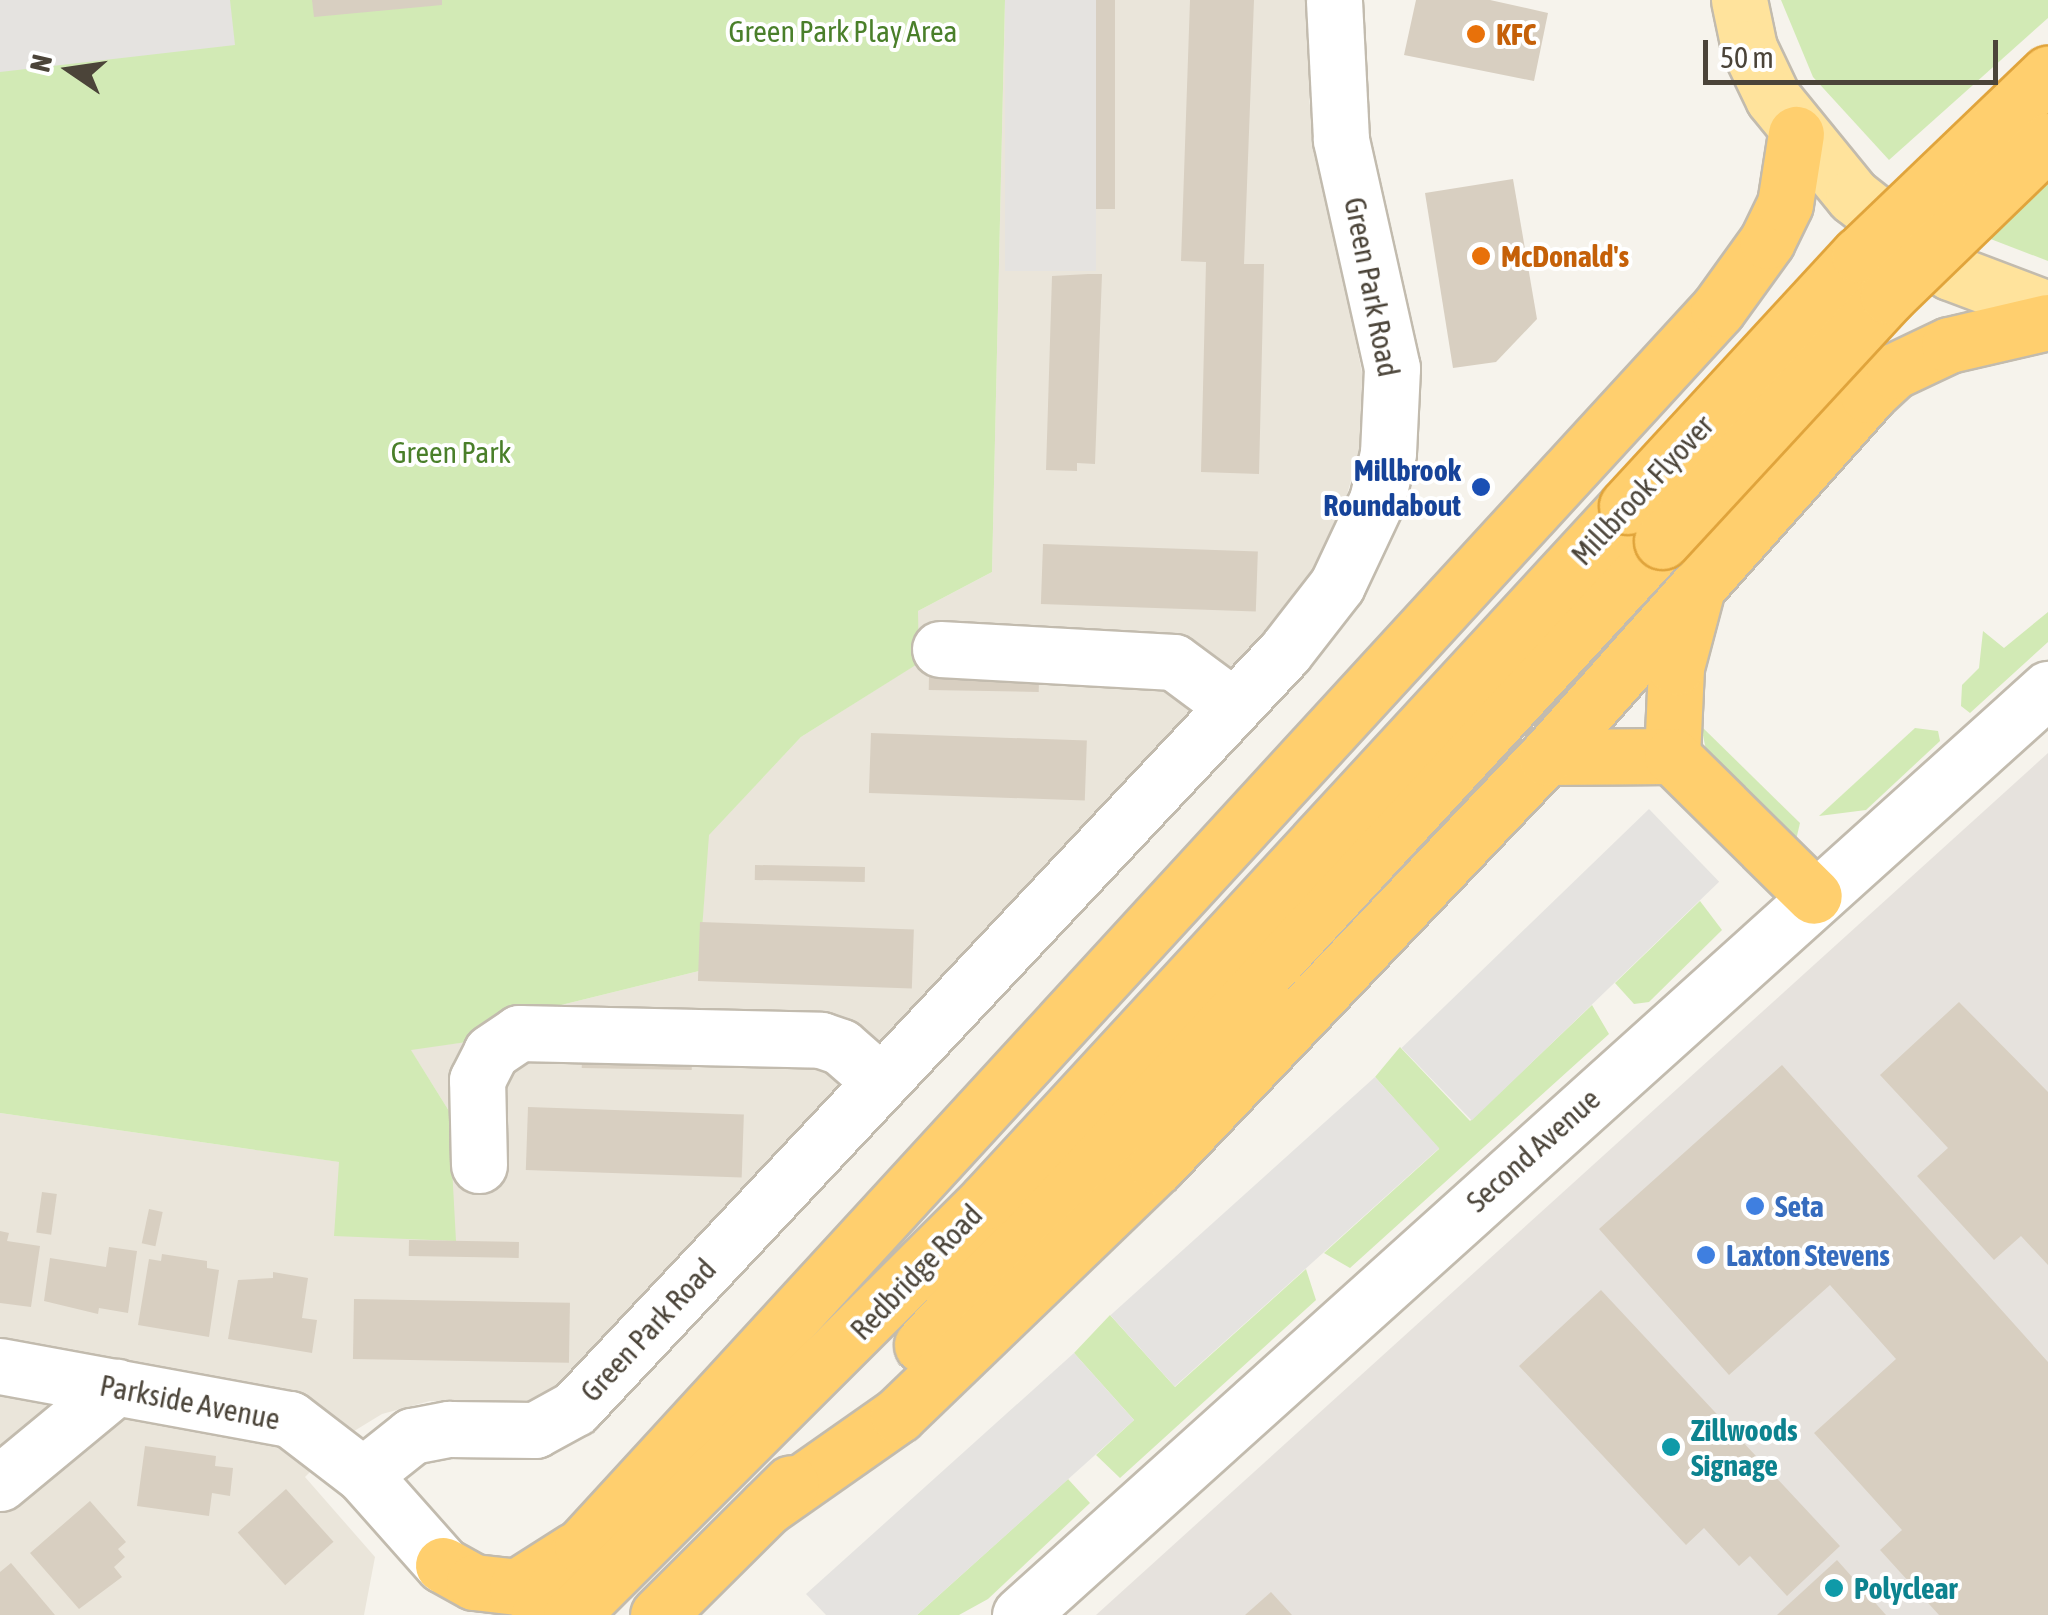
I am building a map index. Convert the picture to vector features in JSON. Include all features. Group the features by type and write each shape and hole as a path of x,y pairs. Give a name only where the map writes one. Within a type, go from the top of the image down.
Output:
{"highway":[{"name":"Millbrook Flyover","path":"1268,932 1644,523 1859,255 2048,74"},
{"path":"539,1615 582,1546 1705,324 1768,241 1785,204 1796,134"},
{"name":"Millbrook Flyover","path":"1644,523 2048,142"},
{"path":"767,1507 898,1415 1158,1166 1546,758 1700,580 1894,371 1950,345 2048,322"},
{"path":"1672,756 1676,667 1700,580"},
{"path":"1546,758 1672,756 1814,896"},
{"name":"Redbridge Road","path":"658,1615 767,1507 1268,932"},
{"name":"Redbridge Road","path":"571,1615 986,1201 1268,932"},
{"path":"443,1565 474,1582 517,1587 582,1546"},
{"path":"443,1565 462,1596 463,1615"}],"main road":[{"path":"1744,24 1796,134 1853,196 1914,248 1978,286 2048,309"}],"street":[{"name":"Green Park Road","path":"363,1475 406,1439 430,1430 553,1425 882,1082 1232,705 1337,584 1377,500 1388,453 1392,368 1341,139 1334,0"},
{"path":"1708,0 1744,24"},
{"path":"940,649 1174,662 1232,705"},
{"name":"Second Avenue","path":"1020,1615 2048,688"},
{"path":"479,1165 477,1080 491,1052 518,1032 822,1040 841,1047 882,1082"},
{"name":"Parkside Avenue","path":"0,1368 290,1419 363,1475 443,1565"},
{"name":"Parkside Avenue","path":"0,1368 18,1396 12,1473"},
{"path":"12,1473 116,1388"}],"shaded area":[{"path":"0,0 230,0 235,45 0,72"},
{"path":"1005,0 1309,0 1309,100 1370,414 1326,568 565,1393 537,1405 430,1401 382,1414 346,1436 305,1477 375,1557 364,1615 0,1615 0,1113 340,1162 449,1111 410,1049 474,1041 545,1009 699,971 708,835 801,737 918,663 918,611 992,572"},
{"path":"1005,0 1096,0 1096,271 1005,271"},
{"path":"2048,753 2048,1615 1096,1615"},
{"path":"1649,809 1719,882 1472,1121 1402,1048"},
{"path":"1375,1077 1439,1148 1175,1387 1110,1315"},
{"path":"1074,1353 1134,1420 917,1615 826,1615 806,1594"}],"green space":[{"name":"Green Park","path":"0,0 1005,0 992,572 918,611 919,663 801,737 709,835 699,971 545,1009 474,1041 411,1050 449,1111 456,1241 334,1236 339,1162 0,1113"},
{"path":"1781,0 2048,0 2048,18 1889,160 1813,77"},
{"path":"2048,181 2048,261 1988,238"},
{"path":"2048,612 2048,642 1970,713 1961,706 1962,685 1979,668 1983,631 2004,648"},
{"path":"1701,726 1800,823 1796,840 1706,750"},
{"path":"1915,728 1938,731 1940,741 1866,810 1819,816"},
{"path":"1700,901 1722,930 1649,1002 1634,1004 1615,983"},
{"path":"1592,1005 1609,1034 1350,1268 1324,1253 1439,1149 1375,1077 1400,1047 1470,1121"},
{"path":"1306,1269 1316,1300 1120,1478 1096,1455 1134,1420 1074,1353 1110,1315 1175,1387"},
{"path":"1068,1479 1090,1503 988,1599 959,1615 917,1615"}],"building":[{"path":"312,0 442,0 442,5 314,17"},
{"path":"1096,0 1115,0 1115,209 1096,209"},
{"path":"1190,0 1254,0 1244,264 1264,264 1259,474 1201,472 1206,262 1181,261"},
{"name":"KFC","path":"1416,0 1490,0 1548,13 1534,81 1404,55"},
{"name":"McDonald's","path":"1513,179 1537,319 1496,362 1453,368 1425,193"},
{"path":"1102,274 1095,464 1077,463 1077,471 1046,470 1052,276"},
{"path":"1043,544 1258,552 1256,611 1041,604"},
{"path":"929,675 1039,677 1039,692 929,690"},
{"path":"871,733 1087,741 1085,801 869,793"},
{"path":"755,865 865,867 865,882 755,880"},
{"path":"700,922 914,929 912,988 698,981"},
{"path":"1959,1002 2048,1092 2048,1265 2021,1236 1994,1260 1917,1176 1948,1148 1880,1075"},
{"path":"582,1053 692,1055 692,1070 582,1068"},
{"path":"1782,1065 2048,1362 2048,1615 1939,1615 1880,1550 1902,1530 1814,1433 1896,1359 1830,1285 1729,1375 1599,1229"},
{"path":"528,1107 744,1115 742,1177 526,1170"},
{"path":"42,1192 57,1194 51,1235 36,1233"},
{"path":"149,1209 163,1212 155,1246 142,1243"},
{"path":"0,1231 9,1233 7,1241 40,1246 31,1307 0,1303"},
{"path":"409,1240 519,1242 519,1258 409,1256"},
{"path":"109,1247 137,1251 128,1313 99,1308 98,1314 44,1301 50,1258 106,1267"},
{"path":"162,1254 207,1261 207,1268 219,1270 209,1337 138,1325 149,1259 161,1261"},
{"path":"273,1272 308,1278 302,1318 317,1320 312,1353 228,1339 238,1280 273,1278"},
{"name":"Zillwoods Signage","path":"1601,1290 1840,1546 1787,1596 1750,1556 1739,1566 1704,1528 1686,1545 1519,1366"},
{"path":"354,1299 570,1303 569,1363 353,1359"},
{"path":"145,1446 216,1456 215,1466 233,1468 230,1496 212,1493 209,1516 137,1506"},
{"path":"286,1489 334,1542 285,1585 238,1532"},
{"path":"90,1501 126,1542 118,1549 125,1557 114,1567 122,1577 79,1609 30,1553"},
{"name":"Polyclear","path":"1837,1560 1886,1615 1777,1615"},
{"path":"11,1563 55,1615 0,1615 0,1572"},
{"path":"1271,1592 1292,1615 1245,1615"}],"place":[{"name":"KFC","path":"1476,34"},
{"name":"McDonald's","path":"1481,256"},
{"name":"Millbrook Roundabout","path":"1481,487"},
{"name":"Seta","path":"1755,1206"},
{"name":"Laxton Stevens","path":"1706,1255"},
{"name":"Zillwoods Signage","path":"1671,1447"},
{"name":"Polyclear","path":"1834,1588"}],"park label":[{"name":"Green Park Play Area","path":"843,31"}]}
